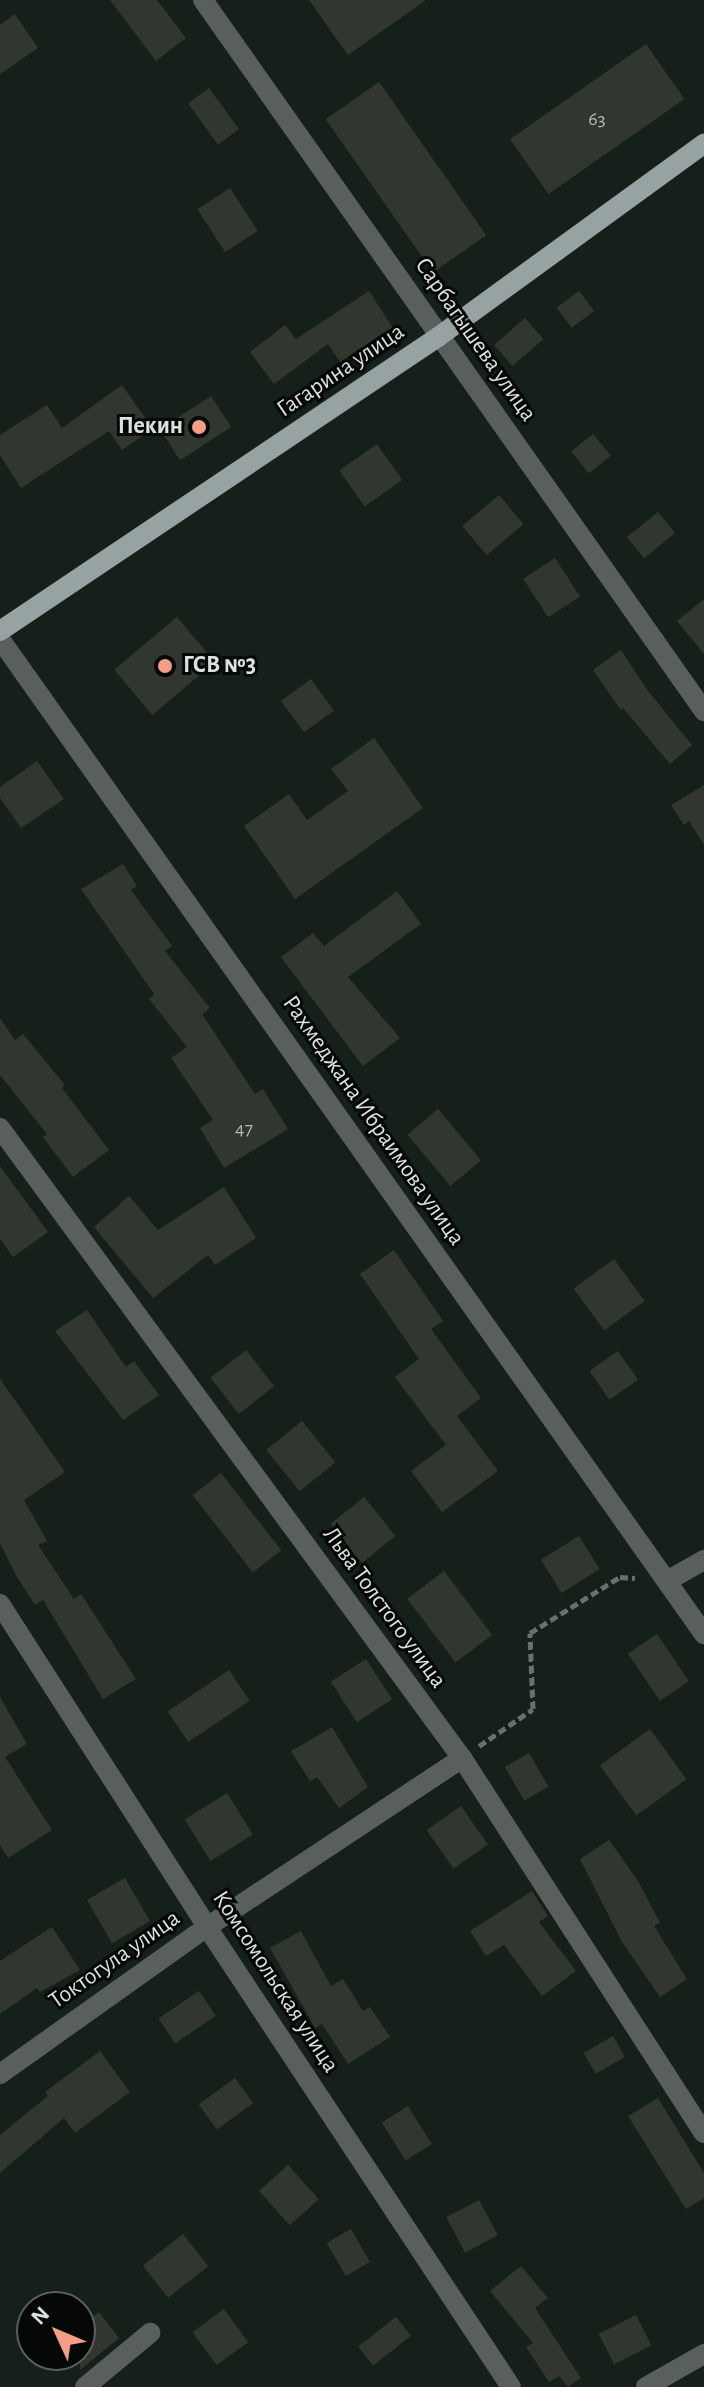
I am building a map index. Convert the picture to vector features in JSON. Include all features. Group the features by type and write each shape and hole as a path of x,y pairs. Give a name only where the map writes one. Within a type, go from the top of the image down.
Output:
{"main road":[{"name":"Гагарина улица","path":"0,631 438,337 704,144"}],"street":[{"name":"Сарбагышева улица","path":"203,0 704,711"},
{"name":"Рахмеджана Ибраимова улица","path":"0,639 704,1634"},
{"name":"Льва Толстого улица","path":"0,1128 462,1758 704,2133"},
{"path":"667,1581 704,1560"},
{"name":"Комсомольская улица","path":"0,1604 207,1927 511,2387"},
{"name":"Токтогула улица","path":"0,2074 207,1927 462,1758"},
{"path":"85,2387 150,2333"},
{"path":"646,2387 704,2354"}],"path":[{"path":"462,1758 533,1709 530,1633 620,1577 667,1581"}],"building":[{"path":"110,0 157,0 186,38 156,61"},
{"path":"309,0 426,0 348,55"},
{"path":"15,14 38,48 0,74 0,25"},
{"path":"646,44 684,99 548,194 510,139"},
{"path":"379,82 486,235 433,272 326,119"},
{"path":"209,88 239,129 218,145 188,103"},
{"path":"230,188 258,231 225,252 197,209"},
{"path":"369,291 393,328 340,362 328,344 274,384 250,352 285,325 296,339"},
{"path":"579,291 594,311 572,328 557,308"},
{"path":"525,318 543,339 512,366 494,345"},
{"path":"122,385 153,429 122,450 109,431 21,488 0,455 0,435 47,405 62,428"},
{"path":"211,396 231,427 180,460 160,429"},
{"path":"593,434 611,456 589,473 571,452"},
{"path":"377,444 402,480 365,506 339,470"},
{"path":"499,495 523,524 487,555 462,526"},
{"path":"658,512 675,533 644,558 627,537"},
{"path":"555,558 580,597 548,617 523,579"},
{"path":"704,599 704,654 677,621"},
{"name":"ГСВ №3","path":"177,617 215,662 152,715 114,670"},
{"path":"621,650 648,691 692,745 670,764 623,708 621,710 593,670"},
{"path":"311,679 334,711 304,732 281,701"},
{"path":"374,738 423,808 295,899 244,826 289,794 307,820 348,791 331,769"},
{"path":"37,761 64,799 21,828 0,798 0,787"},
{"path":"704,785 704,845 689,821 684,825 671,805"},
{"path":"123,864 137,886 131,890 172,946 165,951 210,1008 202,1014 255,1094 263,1089 288,1129 224,1168 200,1128 213,1120 171,1058 187,1047 149,999 154,994 81,889"},
{"path":"397,891 421,924 348,977 400,1038 363,1066 281,957 313,933 324,946"},
{"path":"0,1018 15,1040 23,1034 65,1085 62,1088 109,1150 73,1177 43,1137 47,1134 0,1075"},
{"path":"438,1109 481,1160 450,1186 407,1135"},
{"path":"0,1166 48,1232 13,1257 0,1239"},
{"path":"224,1187 256,1238 215,1265 208,1255 153,1298 94,1227 129,1196 158,1230"},
{"path":"394,1250 443,1321 431,1329 481,1398 457,1416 498,1471 442,1512 411,1471 446,1445 395,1377 419,1359 360,1274"},
{"path":"614,1259 645,1301 604,1330 574,1288"},
{"path":"87,1310 126,1367 134,1361 159,1395 123,1420 55,1331"},
{"path":"246,1350 274,1386 239,1414 211,1378"},
{"path":"618,1351 638,1380 609,1400 589,1371"},
{"path":"0,1379 65,1472 24,1500 47,1541 38,1545 74,1599 81,1594 136,1679 103,1699 43,1600 35,1605 0,1543"},
{"path":"302,1421 335,1462 300,1491 266,1450"},
{"path":"221,1473 281,1550 253,1572 193,1495"},
{"path":"364,1497 395,1536 362,1563 331,1524"},
{"path":"579,1536 600,1569 562,1593 541,1560"},
{"path":"444,1571 492,1635 455,1663 407,1599"},
{"path":"657,1634 689,1681 660,1701 628,1654"},
{"path":"366,1659 392,1699 357,1722 331,1682"},
{"path":"229,1670 250,1701 188,1742 168,1711"},
{"path":"0,1697 27,1744 5,1757 52,1830 8,1858 0,1845"},
{"path":"332,1727 368,1787 339,1808 317,1777 310,1781 291,1751"},
{"path":"650,1729 686,1779 636,1816 600,1765"},
{"path":"529,1753 548,1787 524,1801 505,1767"},
{"path":"227,1793 253,1835 211,1861 185,1819"},
{"path":"461,1806 488,1845 454,1869 427,1830"},
{"path":"609,1840 638,1881 660,1923 654,1926 687,1979 660,1997 622,1942 580,1859"},
{"path":"125,1878 150,1921 112,1943 87,1900"},
{"path":"532,1891 548,1916 539,1922 576,1971 542,1996 504,1945 486,1956 470,1931"},
{"path":"52,1927 80,1970 40,1992 37,1988 0,2014 0,1961"},
{"path":"301,1931 331,1986 343,1979 363,2011 370,2007 390,2037 348,2064 322,2024 315,2028 270,1948"},
{"path":"199,1991 216,2016 175,2043 158,2018"},
{"path":"613,2036 625,2057 596,2074 584,2053"},
{"path":"100,2051 130,2092 75,2133 64,2118 0,2173 0,2135 48,2096 45,2092"},
{"path":"235,2078 253,2103 217,2130 199,2104"},
{"path":"658,2098 704,2173 704,2198 686,2209 628,2116"},
{"path":"408,2106 432,2144 406,2161 382,2122"},
{"path":"288,2165 319,2199 290,2225 259,2191"},
{"path":"479,2200 498,2235 465,2253 446,2217"},
{"path":"351,2229 370,2262 346,2276 327,2243"},
{"path":"183,2234 208,2266 168,2298 143,2265"},
{"path":"521,2266 548,2298 535,2308 581,2378 568,2387 559,2376 549,2382 526,2347 533,2343 490,2291"},
{"path":"224,2309 248,2342 217,2365 192,2332"},
{"path":"99,2312 119,2338 96,2357 96,2314"},
{"path":"636,2315 651,2345 614,2364 599,2334"},
{"path":"396,2317 411,2336 373,2365 358,2347"}],"place":[{"name":"Пекин","path":"199,427"},
{"name":"ГСВ №3","path":"165,666"}]}
